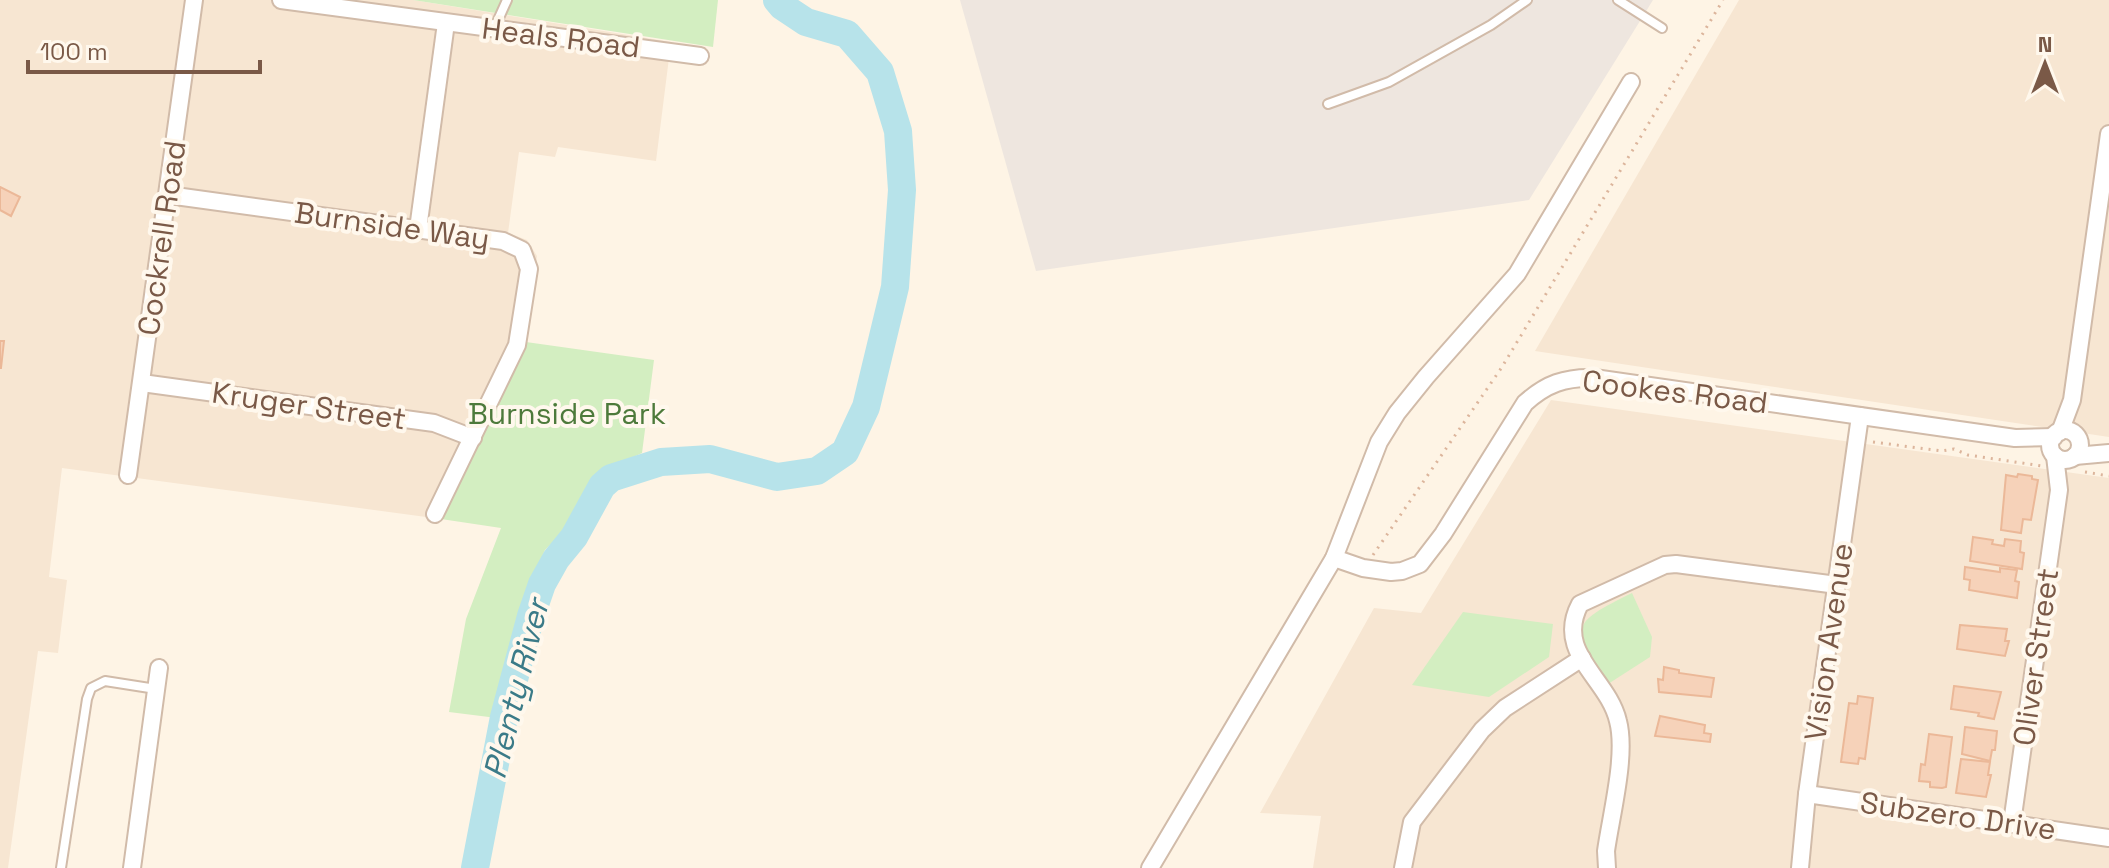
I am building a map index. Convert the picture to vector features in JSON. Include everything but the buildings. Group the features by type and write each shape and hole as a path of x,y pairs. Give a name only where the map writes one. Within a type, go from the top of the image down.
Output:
{"street":[{"name":"Cockrell Road","path":"128,475 194,0"},
{"name":"Heals Road","path":"281,0 700,56"},
{"path":"418,229 446,23"},
{"path":"1150,868 1334,558 1379,442 1397,413 1517,274 1631,82"},
{"name":"Oliver Street","path":"2012,823 2109,134"},
{"name":"Burnside Way","path":"168,195 510,243 522,250 528,262 517,345 435,514"},
{"name":"Cookes Road","path":"1334,558 1363,568 1402,571 1420,564 1443,534 1525,403 1536,393 1563,379 1594,378 2015,438 2065,450 2109,452"},
{"name":"Kruger Street","path":"142,383 434,423 473,438"},
{"name":"Vision Avenue","path":"1800,868 1807,794 1860,416"},
{"path":"1607,868 1606,851 1621,731 1613,707 1574,644 1572,627 1580,604 1665,565 1686,564 1837,585"},
{"path":"1403,868 1412,822 1482,730 1505,708 1582,658"},
{"path":"132,868 159,668"},
{"name":"Subzero Drive","path":"1807,794 2109,838"}],"lane":[{"path":"493,29 507,0"},
{"path":"1328,104 1389,82 1491,25 1527,0"},
{"path":"1618,0 1662,28"},
{"path":"61,868 91,688 105,681 156,689"}],"path":[{"path":"1363,568 1502,367 1723,0"},
{"path":"1857,440 1942,451 1950,448 1968,455 2065,450 2109,476"}],"shaded area":[{"path":"0,0 413,0 671,42 656,161 558,147 555,157 519,152 508,233 527,240 537,256 527,338 441,519 62,468 49,577 67,580 58,653 38,651 8,868 0,868"},
{"path":"960,0 1653,0 1529,200 1036,271"},
{"path":"1739,0 2109,0 2109,437 1535,351"},
{"path":"1551,400 2109,478 2109,868 1313,868 1321,816 1260,813 1374,608 1421,613"}],"green space":[{"path":"413,0 718,0 713,47"},
{"name":"Burnside Park","path":"526,342 654,360 642,453 601,472 574,521 545,550 532,579 510,648 511,668 497,718 449,712 466,619 501,528 441,519"},
{"path":"1632,593 1652,637 1650,657 1608,684 1587,650 1582,628 1596,612"},
{"path":"1463,612 1553,624 1549,657 1489,697 1412,685"}],"waterway":[{"name":"Plenty River","path":"475,868 504,717 531,616 542,584 556,559 574,537 602,486 611,478 661,462 710,459 777,477 817,471 845,452 866,407 895,287 902,190 898,131 880,72 847,34 806,22 777,0"}]}
